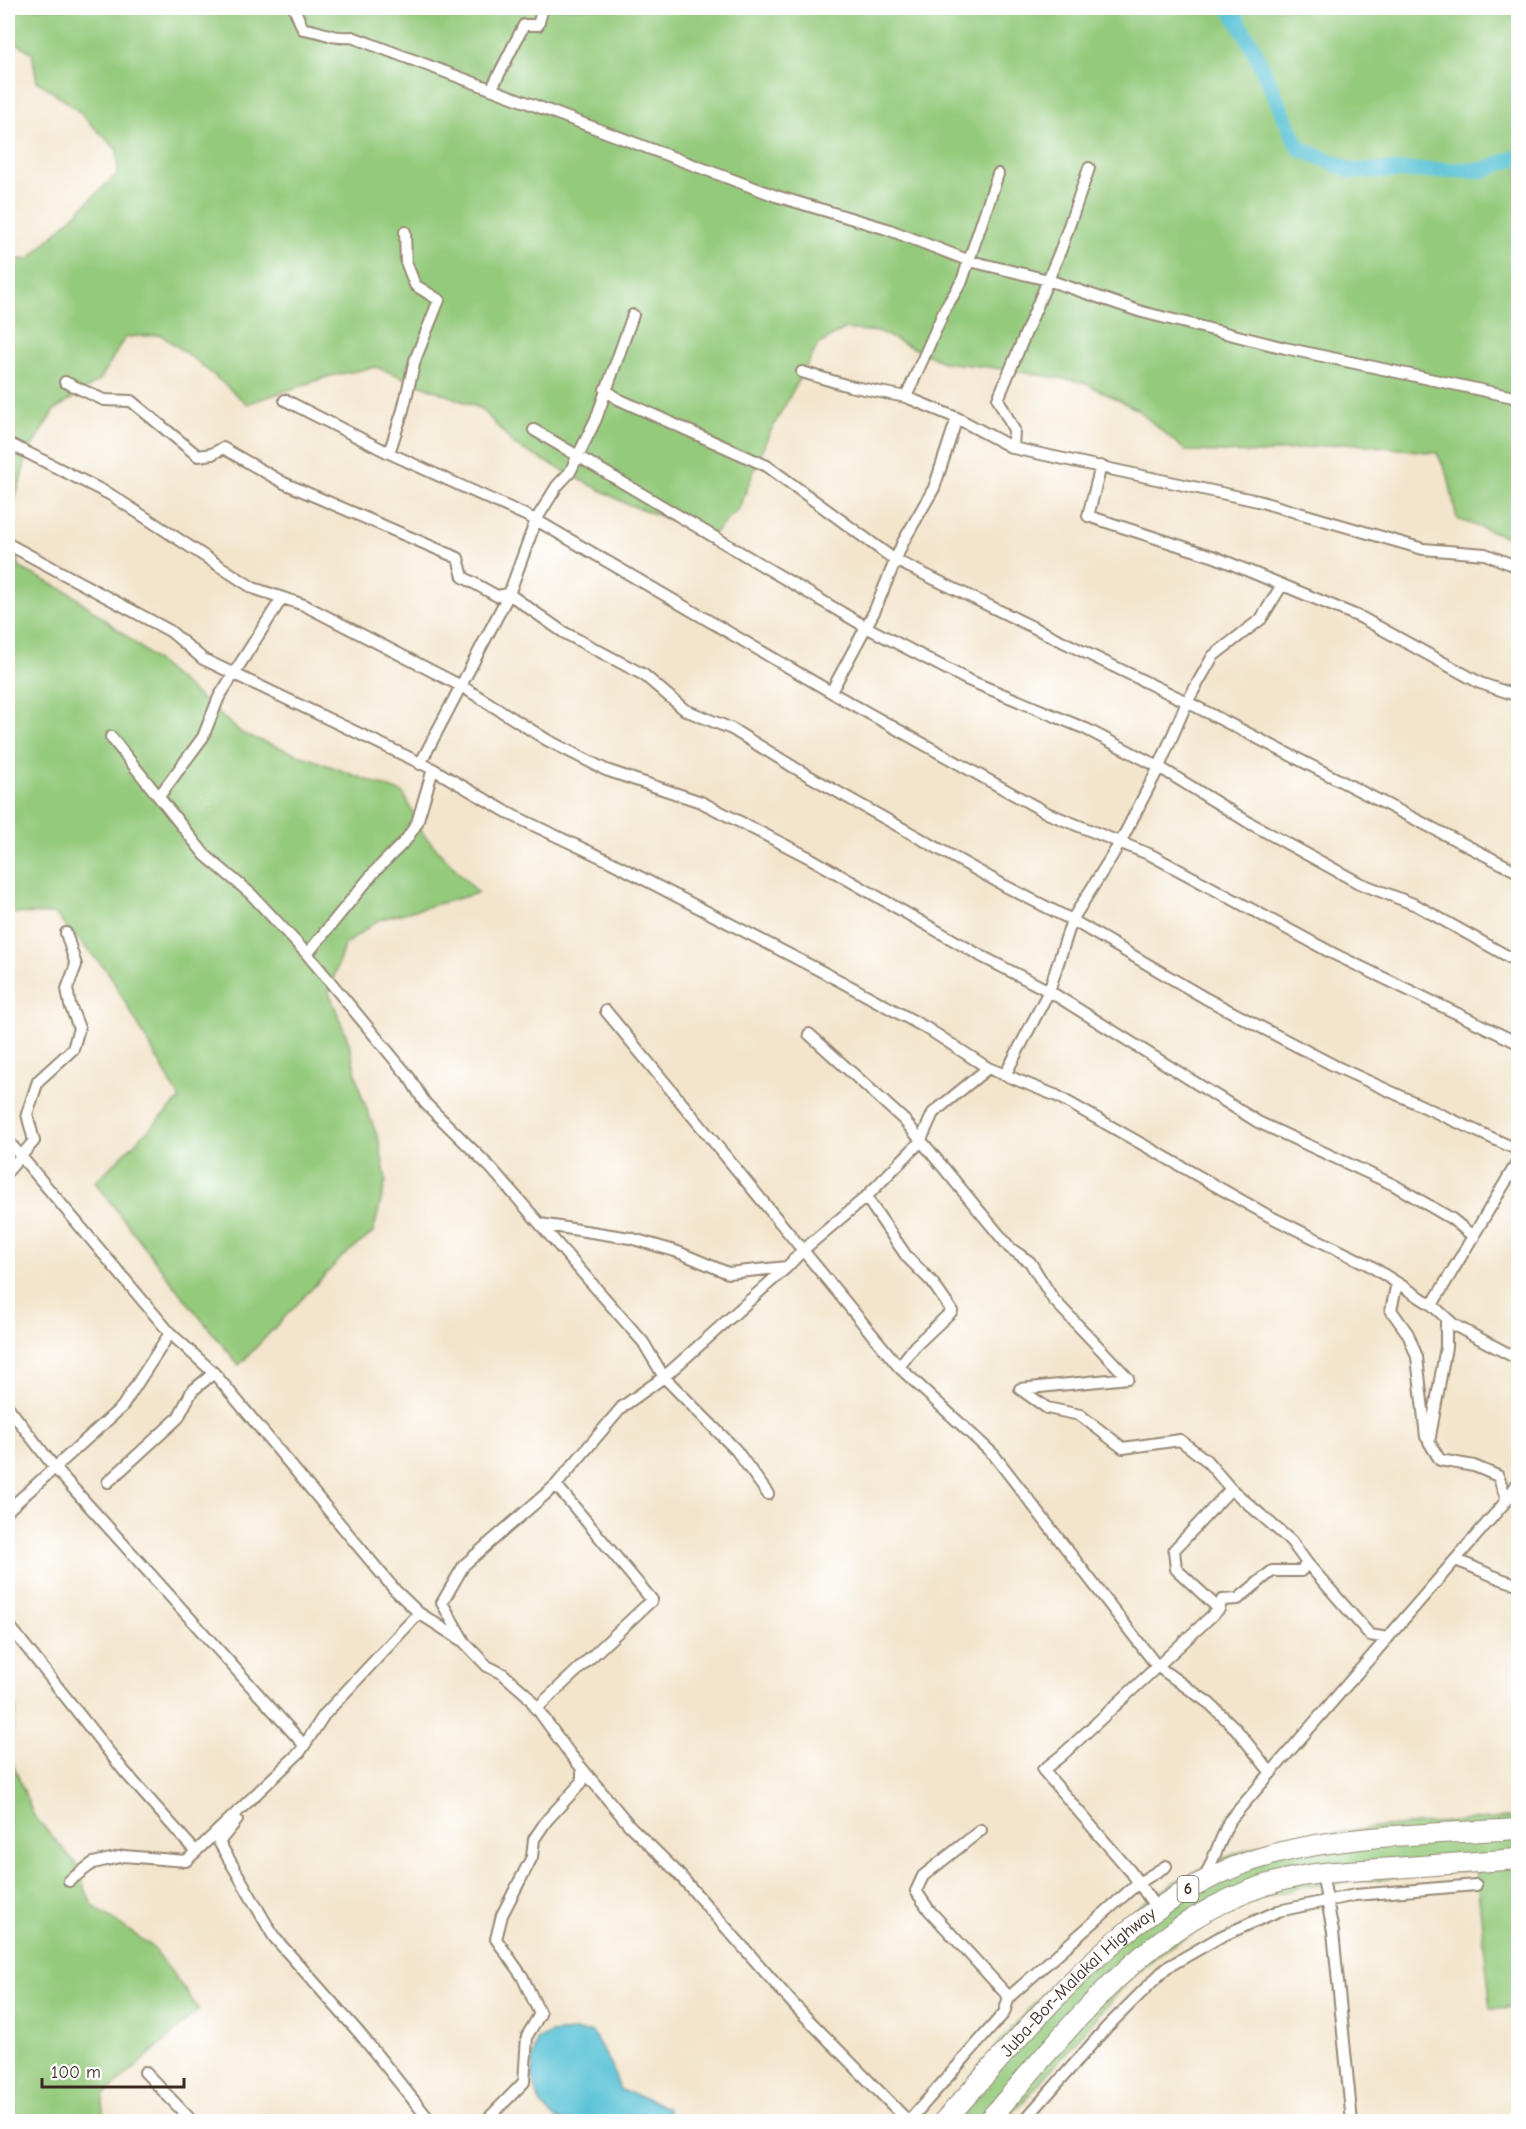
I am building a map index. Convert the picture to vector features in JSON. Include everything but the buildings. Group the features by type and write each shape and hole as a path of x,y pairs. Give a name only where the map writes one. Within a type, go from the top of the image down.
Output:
{"highway":[{"name":"Juba-Bor-Malakal Highway","path":"943,2121 1088,1965 1156,1908 1204,1880 1274,1854 1328,1844 1518,1829"},
{"name":"Juba-Bor-Malakal Highway","path":"987,2121 1111,1982 1142,1953 1187,1920 1218,1903 1300,1876 1518,1859"}],"street":[{"path":"294,8 303,29 316,30 328,38 352,37 776,196 887,230 970,261 1048,280 1153,315 1285,348 1518,398"},
{"path":"492,88 524,25 538,25 543,8"},
{"path":"1013,448 1014,430 998,399 1048,280 1089,168"},
{"path":"906,398 945,309 962,281 998,174"},
{"path":"389,453 403,410 415,360 439,300 415,285 405,262 405,232"},
{"path":"420,764 463,687 509,594 536,520 557,486 570,472 596,419 633,315"},
{"path":"802,372 849,386 906,398 957,418 1013,448 1258,501 1423,549 1485,554 1518,567"},
{"path":"65,382 104,400 131,401 198,456 212,454 223,448 284,483 433,545 458,558 463,577 497,596 509,594 563,632 644,675 685,710 732,729 795,768 995,881 1072,920 1205,998 1335,1066 1518,1150"},
{"path":"605,389 618,399 767,466 896,560 1187,702 1518,872"},
{"path":"285,400 389,453 536,520 831,692 1047,813 1151,855 1332,953 1518,1043"},
{"path":"831,692 874,612 903,542 934,488 957,418"},
{"path":"534,430 866,627 968,680 1086,729 1159,767 1230,812 1359,883 1416,905 1518,962"},
{"path":"8,443 111,495 254,588 304,605 463,687 547,740 606,770 701,802 810,858 981,956 1049,991 1258,1122 1394,1185 1452,1219 1474,1237"},
{"path":"1101,466 1088,516 1215,557 1362,618 1480,683 1518,696"},
{"path":"8,544 170,631 203,658 433,769 512,815 609,861 840,981 928,1029 988,1068 1057,1096 1269,1216 1368,1265 1432,1305 1454,1325 1518,1359"},
{"path":"1005,1075 1049,991 1072,920 1120,843 1159,767 1187,702 1213,656 1261,619 1282,585"},
{"path":"160,795 203,737 219,697 282,598"},
{"path":"111,737 160,795 205,855 251,894 308,954 409,1077 425,1103 491,1168 643,1342 664,1377 736,1450 768,1494"},
{"path":"308,954 375,871 406,840 417,823 433,769"},
{"path":"8,1172 34,1142 27,1114 38,1082 73,1049 79,1028 70,1005 68,989 76,965 66,933"},
{"path":"606,1011 899,1367 994,1455 1157,1666 1210,1704 1236,1729 1271,1773"},
{"path":"809,1034 904,1120 1010,1248 1030,1262 1053,1299 1128,1378 1020,1389 1047,1408 1080,1415 1123,1448 1180,1440 1206,1460 1231,1489 1291,1541 1306,1563 1370,1635 1388,1638"},
{"path":"465,1643 442,1603 464,1565 556,1485 622,1407 664,1377 803,1250 866,1197 920,1142 933,1113 988,1068"},
{"path":"8,1141 170,1333 214,1373 395,1590 419,1612 465,1643 487,1666 503,1674 527,1695 588,1777 630,1826 676,1871 762,1971 908,2121 1004,2013 1009,1997 1137,1884 1166,1866"},
{"path":"1432,1305 1518,1161"},
{"path":"866,1197 907,1257 932,1282 952,1311 915,1346 899,1367"},
{"path":"540,1224 630,1238 678,1252 728,1273 787,1267"},
{"path":"1397,1283 1390,1310 1408,1334 1418,1357 1424,1434 1440,1460 1474,1466 1498,1476 1507,1500"},
{"path":"1429,1442 1446,1347 1446,1318"},
{"path":"8,1510 122,1407 170,1333"},
{"path":"108,1482 178,1418 192,1391 214,1373"},
{"path":"8,1407 54,1467 304,1745"},
{"path":"1204,1880 1229,1821 1507,1500 1518,1482"},
{"path":"536,1709 652,1600 556,1485"},
{"path":"1219,1609 1176,1569 1174,1550 1231,1489"},
{"path":"1455,1560 1480,1568 1497,1580 1518,1584"},
{"path":"1156,1908 1131,1872 1043,1770 1062,1756 1219,1609 1222,1600 1238,1599 1272,1571 1300,1571 1306,1563"},
{"path":"69,1881 93,1863 124,1856 186,1862 304,1745 324,1715 419,1612"},
{"path":"8,1624 124,1771 196,1852"},
{"path":"315,1726 219,1842 274,1937 361,2034 431,2121"},
{"path":"485,2121 524,2082 527,2036 540,2014 522,1976 496,1939 502,1915 532,1857 534,1839 546,1820 582,1782 582,1772"},
{"path":"981,1830 923,1876 916,1892 929,1910 1009,1997"},
{"path":"1322,1874 1333,1932 1352,2121"},
{"path":"1023,2121 1106,2028 1166,1968 1220,1937 1278,1911 1327,1901 1384,1891 1476,1885"},
{"path":"145,2072 193,2121"}],"green space":[{"path":"8,8 1518,8 1518,541 1457,519 1448,476 1437,453 1347,443 1261,453 1186,451 1136,409 1083,382 943,362 879,332 844,329 818,345 768,436 739,508 713,535 627,504 514,445 482,409 376,367 330,376 247,404 198,362 161,335 125,337 100,380 54,410 28,453 8,524 8,260 29,259 118,173 117,150 74,107 37,81 32,53 8,37"},
{"path":"8,524 20,568 70,593 128,637 243,734 403,793 424,835 478,893 378,920 344,946 329,992 349,1043 361,1094 379,1141 386,1180 373,1233 342,1257 239,1365 179,1292 95,1182 180,1099 108,972 55,914 8,913"},
{"path":"8,1699 16,1708 9,1754 34,1816 74,1861 92,1905 153,1947 199,2010 103,2096 103,2121 8,2121"},
{"path":"1518,1817 1518,2008 1491,2009 1476,1870 1301,1887 1260,1899 1225,1914 1161,1952 1126,1984 1006,2121 932,2122 1041,1996 1079,1957 1121,1921 1165,1889 1213,1863 1265,1844 1290,1839 1391,1826"}],"water":[{"path":"592,2032 611,2064 620,2090 649,2099 668,2109 668,2121 562,2121 551,2115 543,2107 534,2087 533,2064 537,2040 551,2033"}],"waterway":[{"path":"1230,8 1252,46 1299,148 1352,171 1483,170 1518,157"}]}
